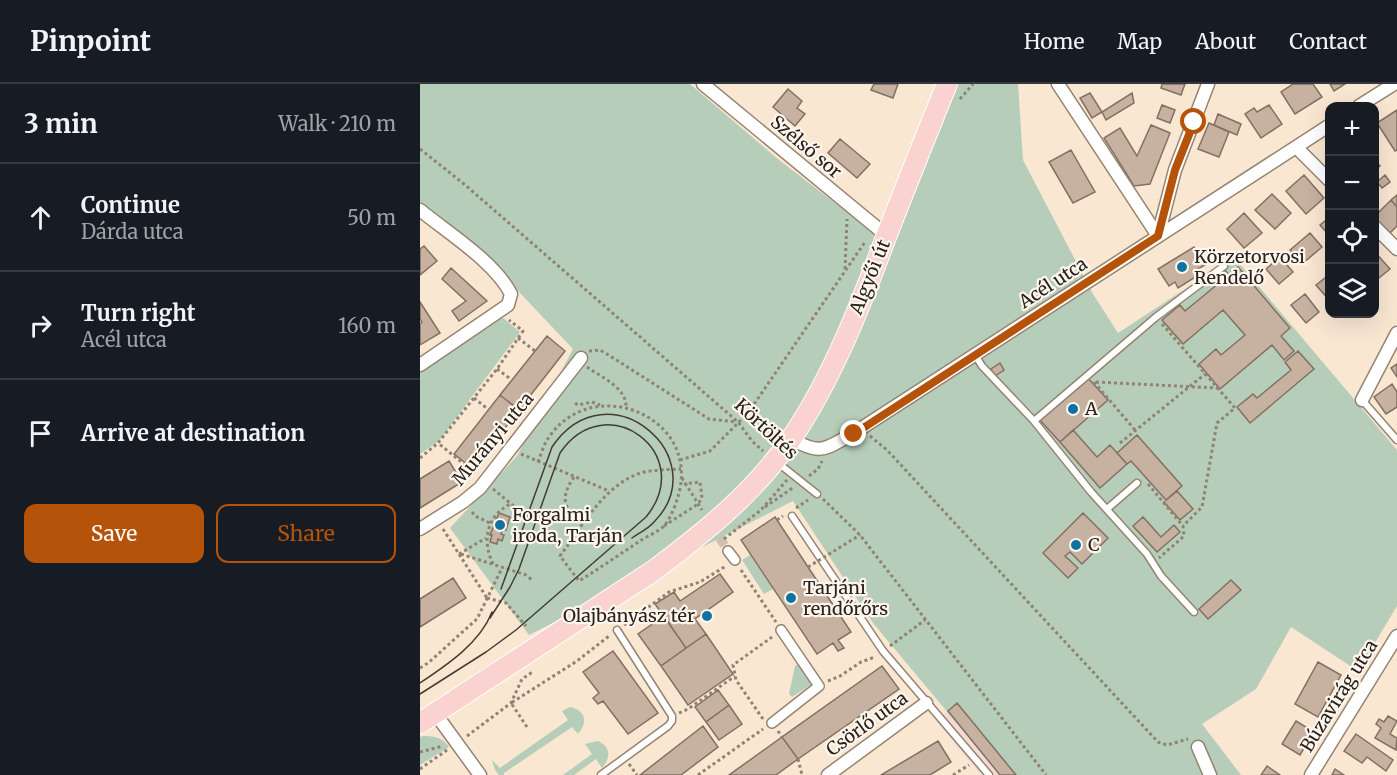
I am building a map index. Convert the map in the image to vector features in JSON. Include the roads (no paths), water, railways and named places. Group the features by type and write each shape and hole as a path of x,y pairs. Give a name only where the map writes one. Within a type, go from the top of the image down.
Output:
{"main road":[{"name":"Algyői út","path":"428,718 653,571 724,514 774,460 791,439 836,357 860,307 881,231 946,84"}],"street":[{"name":"Szélső sor","path":"704,84 881,231"},
{"path":"1058,84 1158,236"},
{"path":"1158,236 1175,170 1208,84"},
{"path":"1365,102 1394,84"},
{"name":"Acél utca","path":"791,439 808,449 818,450 827,448 862,429 1325,128"},
{"path":"1296,147 1325,177"},
{"path":"420,210 489,265 504,280 511,294 508,305 420,365"},
{"path":"1379,231 1397,249"},
{"path":"1362,400 1397,333"},
{"name":"Murányi utca","path":"420,529 464,502 485,482 580,360"},
{"path":"728,551 735,560"},
{"path":"772,723 819,686 781,630"},
{"name":"Búzavirág utca","path":"1311,775 1396,642"},
{"name":"Csörlő utca","path":"828,775 926,703"},
{"path":"428,718 457,743 480,775"},
{"path":"1198,747 1210,775"}],"lane":[{"path":"1034,421 1156,317 1224,266"},
{"path":"975,355 982,366 1034,421 1153,563 1161,576 1194,612"},
{"path":"1362,400 1397,440"},
{"name":"Körtöltés","path":"774,460 817,494"},
{"path":"1107,509 1137,483"},
{"path":"792,516 883,651 989,775"},
{"path":"601,775 672,721 672,716 617,630"}],"tunnel":[{"path":"705,515 728,551"}],"tram line":[{"path":"501,589 552,447 575,424 600,415 625,417 648,429 664,448 673,472 670,497 654,522 632,538"},
{"path":"420,694 516,630 646,517 659,493 661,471 654,451 640,436 621,427 600,425 579,434 560,453 519,569 490,618"},
{"path":"420,683 462,652 479,634 492,612"}],"place":[{"name":"Körzetorvosi Rendelő","path":"1182,267"},
{"name":"A","path":"1073,409"},
{"name":"Forgalmi iroda, Tarján","path":"500,525"},
{"name":"C","path":"1076,545"},
{"name":"Tarjáni rendőrőrs","path":"791,598"},
{"name":"Olajbányász tér","path":"707,616"}]}
